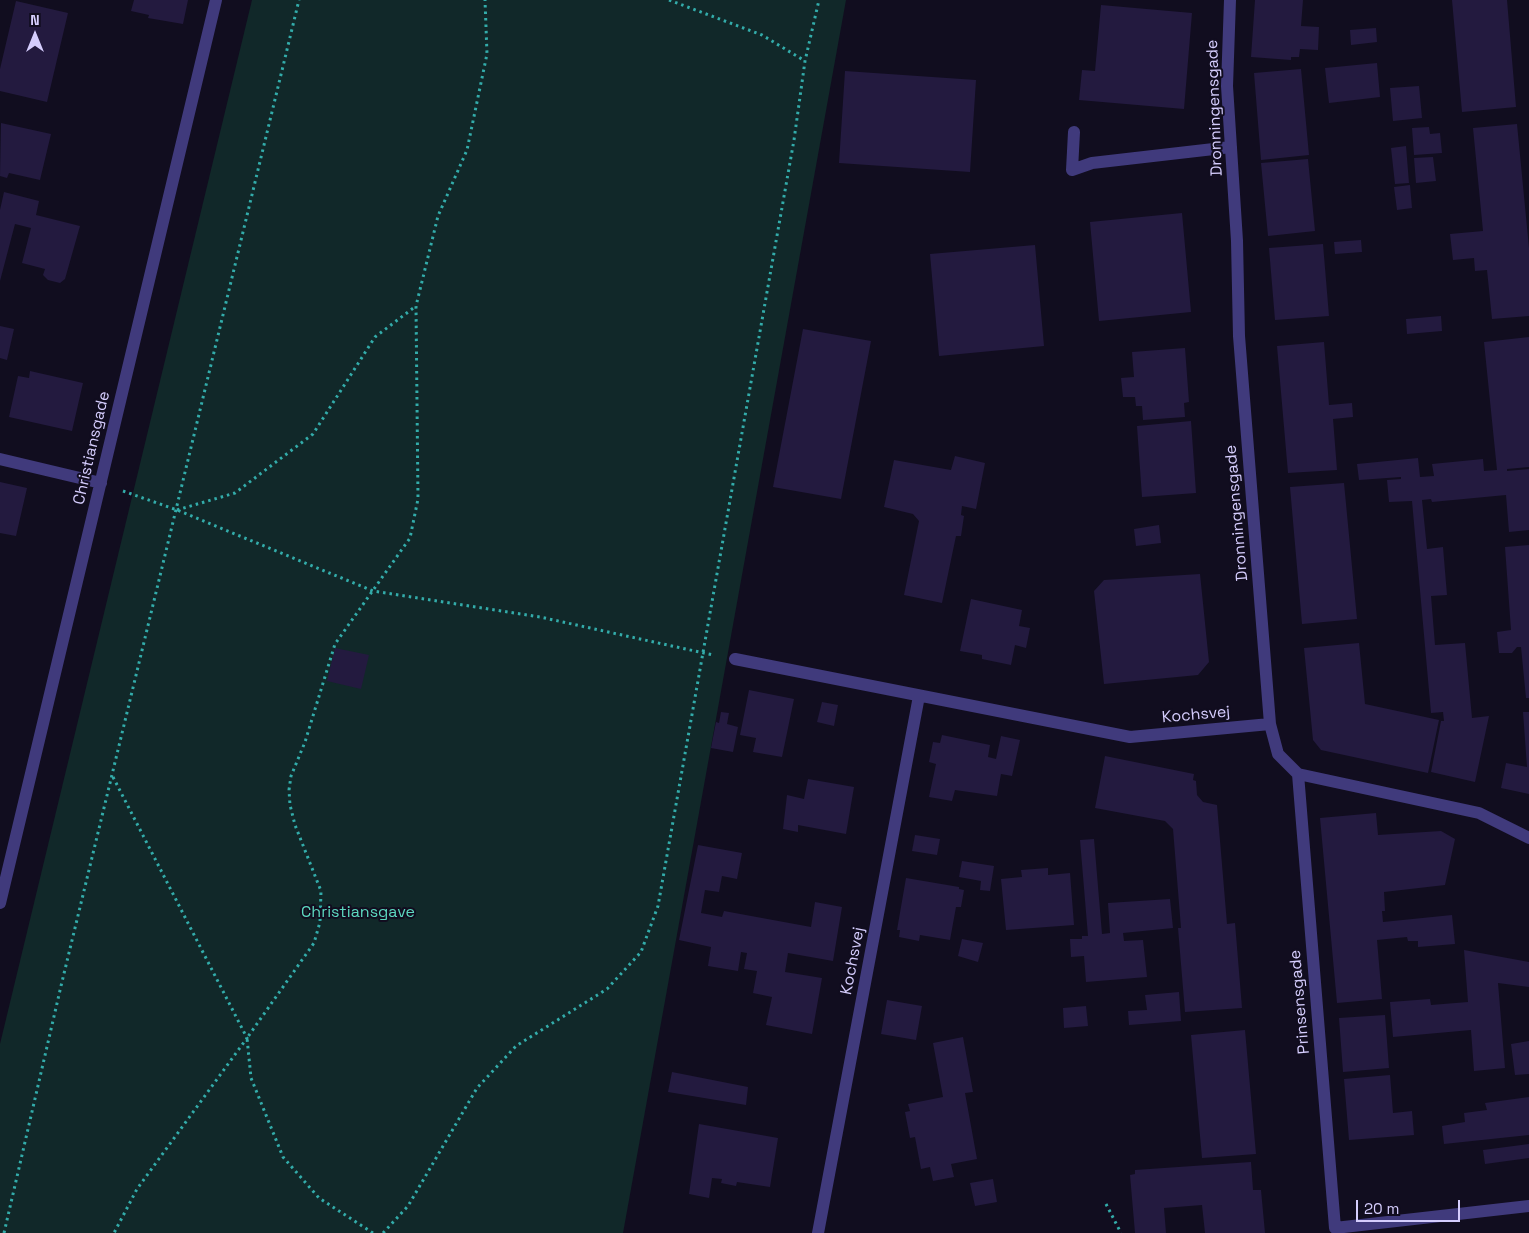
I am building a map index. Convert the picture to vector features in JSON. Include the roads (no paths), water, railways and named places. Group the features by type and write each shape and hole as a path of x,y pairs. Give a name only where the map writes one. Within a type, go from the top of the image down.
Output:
{"street":[{"name":"Christiansgade","path":"0,903 216,0"},
{"name":"Dronningensgade","path":"1230,0 1228,86 1237,241 1239,336 1270,724 1278,754 1298,774"},
{"path":"1074,132 1072,170 1092,164 1232,147"},
{"path":"0,459 101,483"},
{"name":"Kochsvej","path":"735,659 1130,737 1270,724"},
{"name":"Kochsvej","path":"818,1233 919,696"},
{"path":"1298,774 1479,813 1529,838"},
{"name":"Prinsensgade","path":"1298,774 1335,1228 1529,1206"}],"park label":[{"name":"Christiansgave","path":"358,913"}]}
